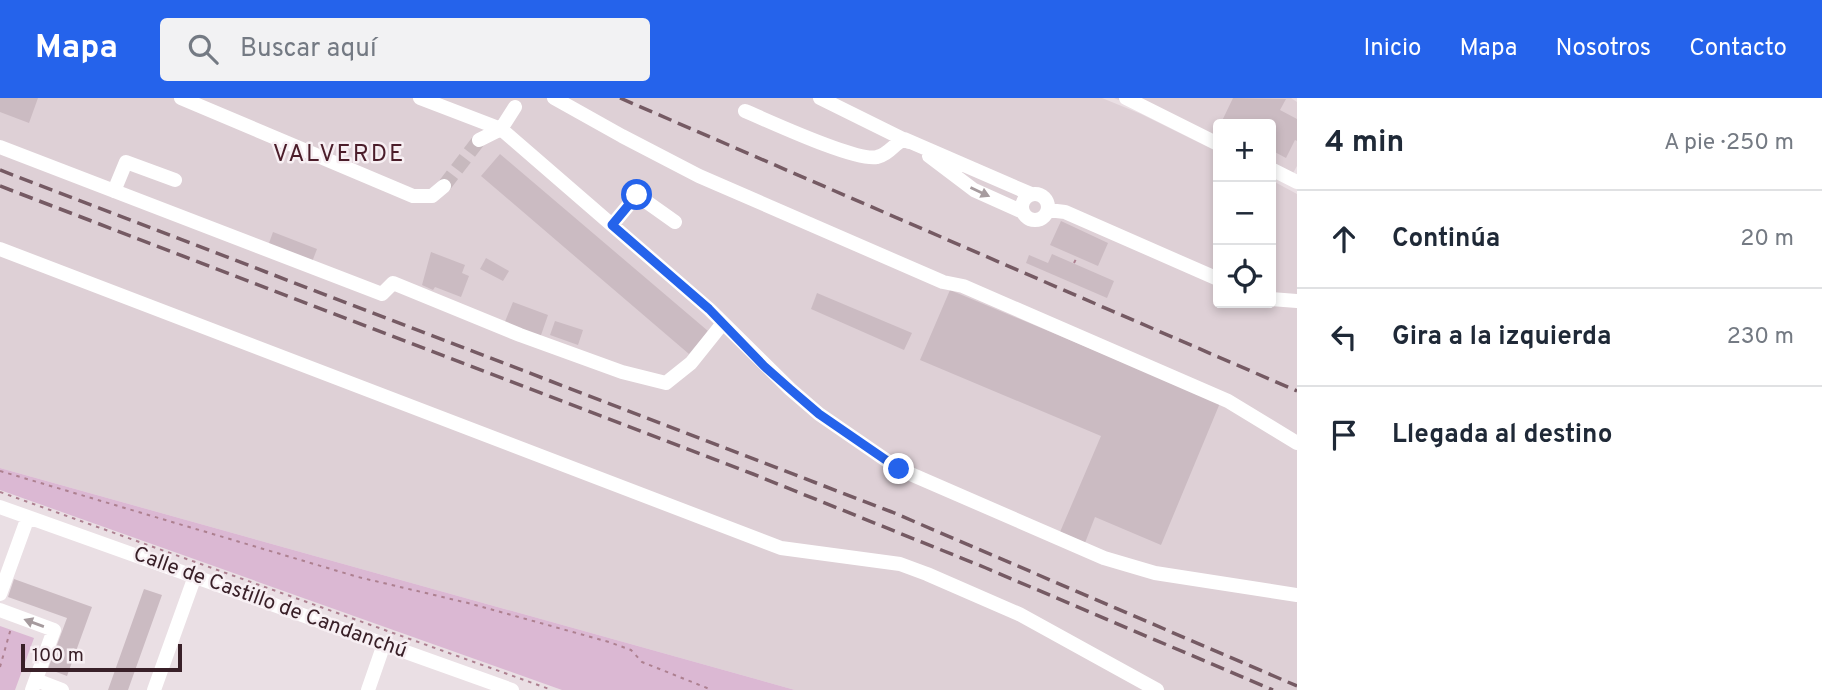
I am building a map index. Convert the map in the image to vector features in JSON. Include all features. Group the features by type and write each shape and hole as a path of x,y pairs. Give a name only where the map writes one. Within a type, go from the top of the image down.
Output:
{"street":[{"path":"181,98 413,196 432,196 444,186"},
{"path":"420,98 501,129 701,301 764,366 819,414 899,469 1104,558 1155,573 1297,595"},
{"path":"554,98 699,176 943,282 963,286 1228,401 1297,443"},
{"path":"820,98 904,139 1031,194 1042,196 1047,202 1048,210 1044,217 1036,220 1028,218 1023,212 974,190 904,139"},
{"path":"1126,98 1213,142"},
{"path":"479,140 501,129 515,107"},
{"path":"745,111 836,149 872,158 880,157 904,139"},
{"path":"0,147 382,294 393,283 520,335 622,372 666,383 691,363 723,323"},
{"path":"114,191 126,162 175,180"},
{"path":"1276,172 1297,182"},
{"path":"1023,212 1022,204 1031,194"},
{"path":"612,225 637,195 675,222"},
{"path":"1048,210 1065,212 1213,277"},
{"path":"0,249 781,548 900,564 927,574 1019,614 1157,690"},
{"path":"1276,299 1297,301"},
{"name":"Calle de Castillo de Candanchú","path":"0,507 512,690"},
{"path":"0,594 28,517"},
{"path":"154,690 195,576"},
{"path":"0,610 54,630 34,685 62,690"},
{"path":"368,690 384,644"}],"path":[{"path":"1074,264 1077,257"},
{"path":"0,471 358,577 468,603 609,642 631,649 642,662 712,690"},
{"path":"0,492 552,690"},
{"path":"0,667 12,624"},
{"path":"0,651 5,652"}],"shaded area":[{"path":"0,98 1102,98 1213,150 1213,308 1276,308 1276,183 1297,194 1297,690 795,690 0,468"},
{"path":"1114,98 1291,98 1297,102 1297,166 1292,175 1276,168 1276,119 1213,119 1213,141"},
{"path":"0,468 795,690 562,690 0,490"},
{"path":"0,626 34,638 15,690 0,690"}],"building":[{"path":"0,98 38,98 29,123 0,112"},
{"path":"1233,98 1286,99 1280,110 1297,119 1297,141 1295,140 1286,158 1276,153 1276,119 1223,119"},
{"path":"500,154 708,331 689,354 481,176"},
{"path":"1061,221 1108,243 1098,266 1050,245"},
{"path":"273,232 317,249 312,262 268,246"},
{"path":"431,252 465,265 462,273 469,276 461,297 422,285"},
{"path":"1052,254 1114,281 1107,298 1026,263 1029,255 1048,263"},
{"path":"486,258 509,271 503,281 480,269"},
{"path":"950,290 1220,403 1161,545 1095,517 1085,543 1060,532 1101,436 920,360"},
{"path":"817,293 912,333 904,350 811,309"},
{"path":"513,302 548,315 540,338 504,324"},
{"path":"555,321 583,330 578,345 550,335"},
{"path":"14,579 92,607 67,676 48,669 67,618 8,597"},
{"path":"144,589 162,595 128,690 108,690"}],"tunnel":[{"path":"444,186 479,140"}],"railway":[{"path":"620,98 1297,391"},
{"path":"0,170 892,512 1297,686"},
{"path":"0,186 753,474 986,568 1273,690"}],"district":[{"name":"VALVERDE","path":"339,155"}],"route":[{"path":"637,195 612,225 709,309 764,366 819,414 899,469"}]}
